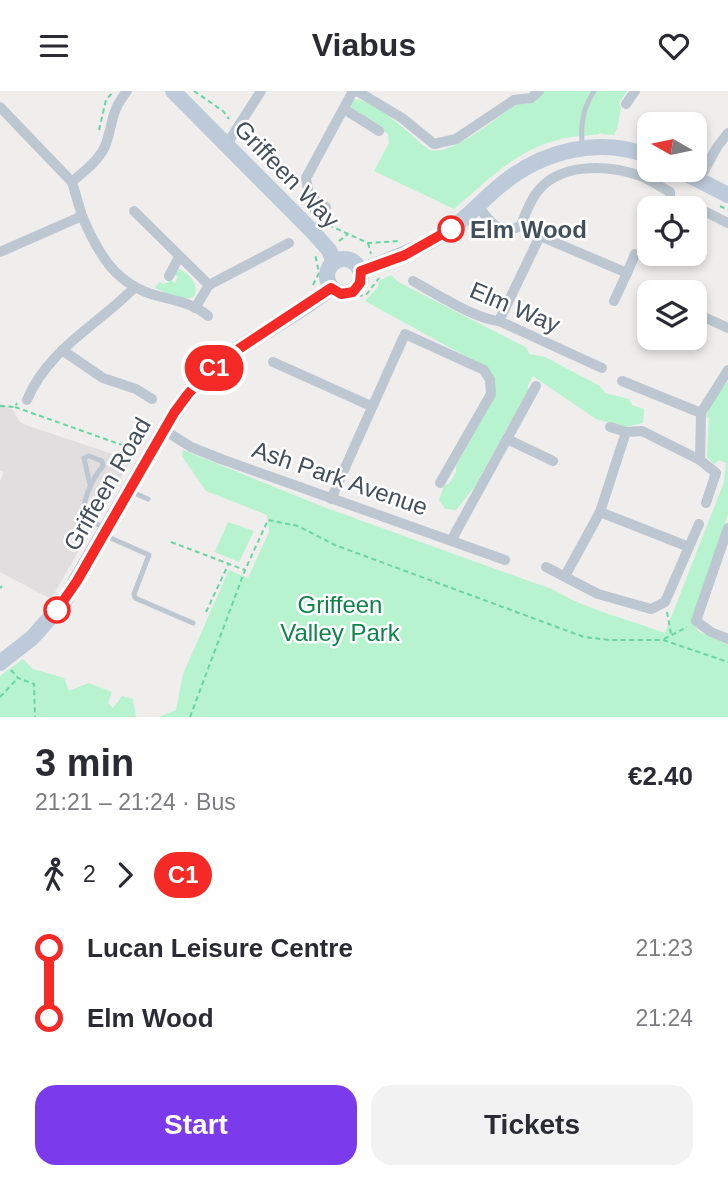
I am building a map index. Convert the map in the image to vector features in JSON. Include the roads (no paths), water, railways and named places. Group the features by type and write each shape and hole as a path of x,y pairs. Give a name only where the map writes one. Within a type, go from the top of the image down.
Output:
{"street":[{"path":"72,182 96,160 106,145 115,106 127,91"},
{"name":"Griffeen Way","path":"173,91 311,230 329,250 334,262"},
{"path":"227,144 261,91"},
{"path":"326,207 309,195 306,178 355,91 402,118 434,144 456,139 510,96 531,98 539,91"},
{"path":"626,104 635,91"},
{"path":"0,107 72,182 96,249 124,280 135,287 195,308 208,316"},
{"path":"344,109 379,131"},
{"path":"707,165 728,133"},
{"name":"Griffeen Road","path":"4,665 52,617 77,581 164,430 188,394 228,356 336,293 353,292 360,283 361,271 405,255 451,229 503,183 524,169 551,156 582,148 622,149 637,153"},
{"path":"478,207 498,228 505,231 514,230 521,225 534,195 542,187 568,170 598,168 640,176 670,192 670,195"},
{"path":"703,182 728,195"},
{"path":"134,211 209,285"},
{"path":"707,212 728,223"},
{"path":"0,253 82,216"},
{"path":"521,225 540,236 627,272"},
{"path":"499,321 540,236"},
{"path":"195,308 209,285 289,243"},
{"path":"614,301 635,254"},
{"path":"169,276 179,257"},
{"path":"336,293 327,277 334,262 350,260 361,271"},
{"name":"Elm Way","path":"428,275 417,284 491,320 499,321 602,368"},
{"path":"22,401 35,381 62,351 135,287"},
{"path":"707,318 728,328"},
{"path":"331,499 405,334 484,370 489,380 491,394 440,483"},
{"path":"62,351 103,378 136,389 152,399"},
{"path":"273,362 371,406"},
{"path":"700,460 701,414 728,370"},
{"path":"622,381 701,414"},
{"path":"452,539 536,386"},
{"path":"610,427 626,432 642,431 700,460 716,473 706,503"},
{"name":"Ash Park Avenue","path":"164,430 191,447 221,459 505,559"},
{"path":"565,576 600,512 626,432"},
{"path":"507,439 553,461"},
{"path":"600,512 689,547"},
{"path":"546,567 598,594 651,609 665,602 699,524"},
{"path":"728,528 696,621 711,632 728,639"}],"lane":[{"path":"582,148 584,107 593,91"},
{"path":"90,485 84,463 89,456 102,461 103,466 90,485 85,514 106,532 149,555 134,594 135,599 193,623"},
{"path":"129,491 148,499"}],"place":[{"name":"Elm Wood","path":"451,229"}],"park label":[{"name":"Griffeen Valley Park","path":"340,618"}]}
